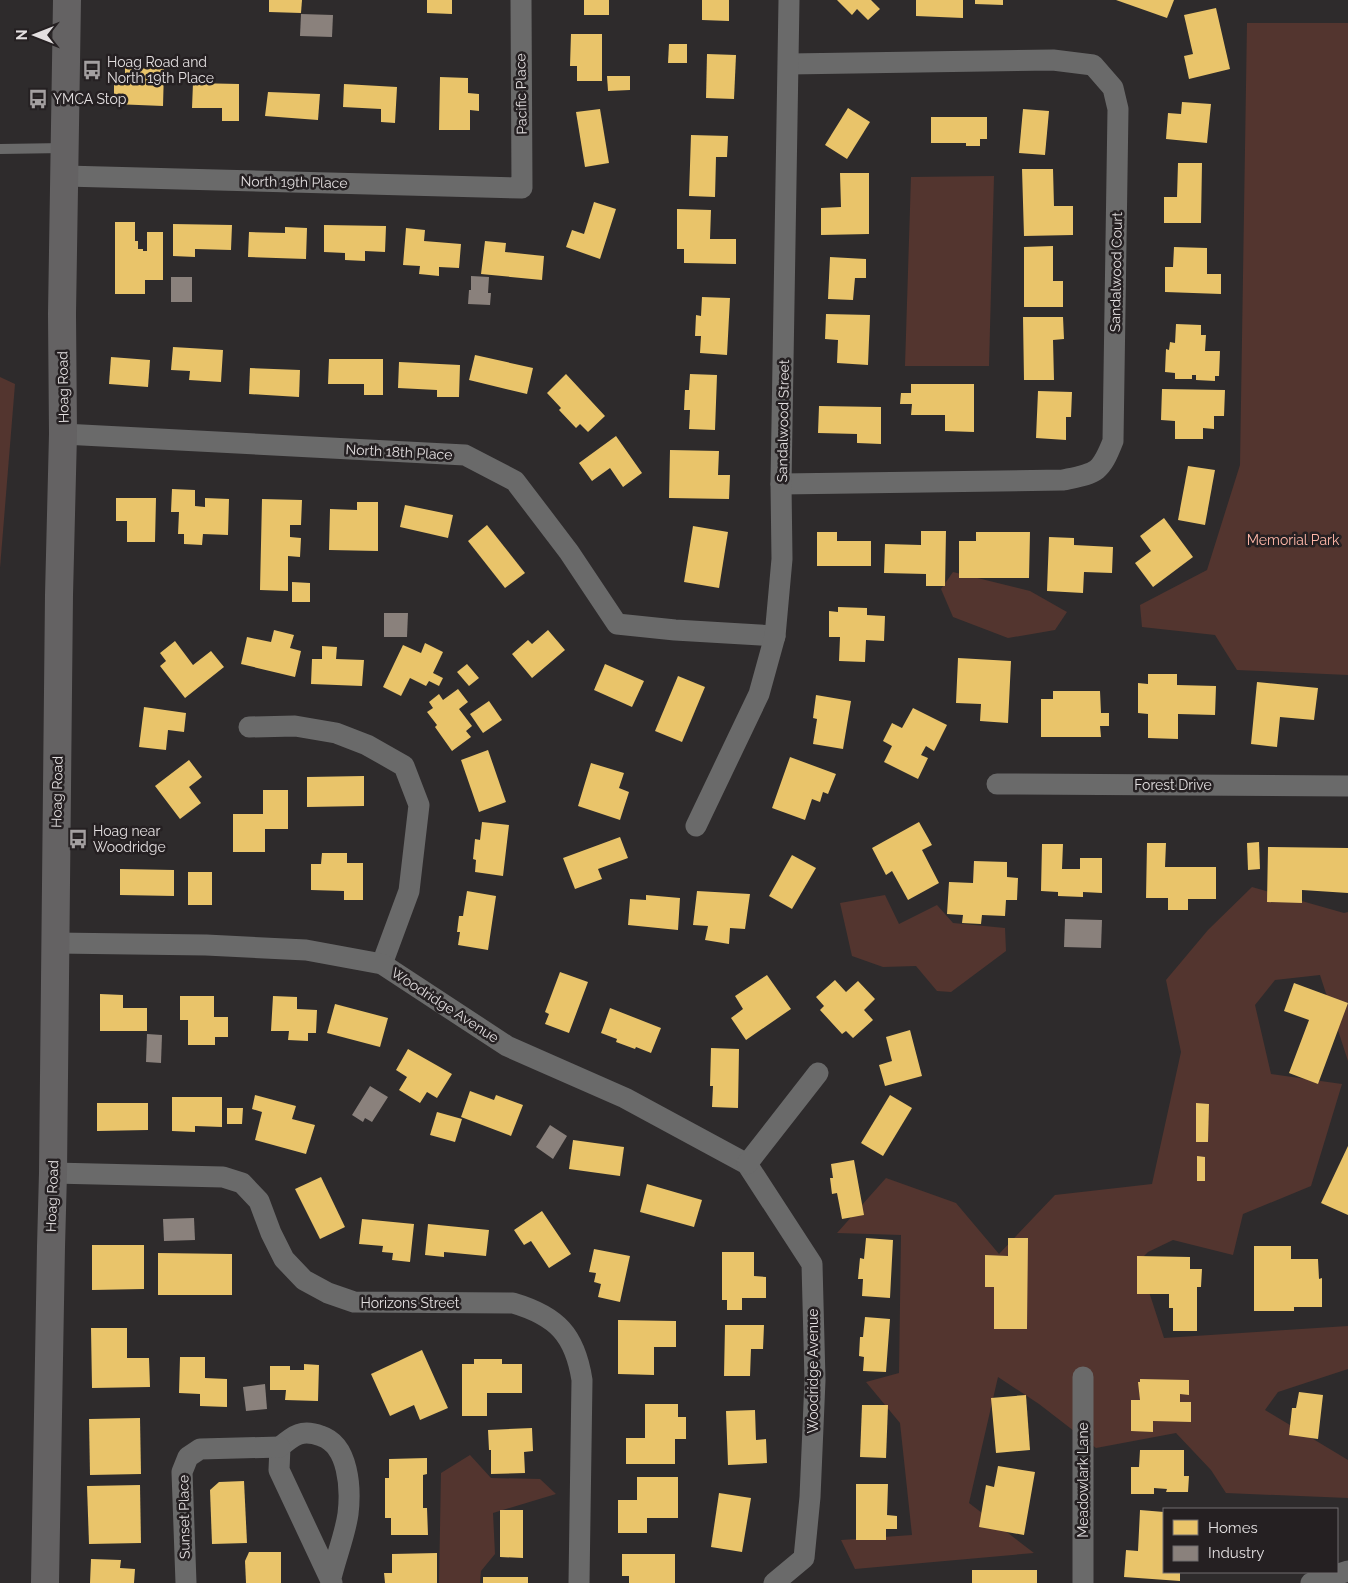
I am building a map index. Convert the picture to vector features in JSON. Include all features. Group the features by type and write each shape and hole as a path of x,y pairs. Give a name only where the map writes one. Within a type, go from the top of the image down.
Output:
{"street":[{"name":"Hoag Road","path":"45,1583 50,1247 54,1173 63,434 62,314 67,0"},
{"name":"Pacific Place","path":"520,0 522,188"},
{"name":"Sandalwood Street","path":"696,826 759,694 775,636 782,559 781,484 789,0"},
{"name":"Sandalwood Court","path":"781,484 1063,480 1092,474 1104,462 1113,442 1118,109 1113,88 1093,65 1052,60 788,64"},
{"name":"North 19th Place","path":"65,176 522,188"},
{"name":"North 18th Place","path":"63,434 465,455 514,481 569,552 618,624 675,630 775,636"},
{"path":"249,727 295,726 336,733 368,745 404,766 419,805 409,891 382,964"},
{"name":"Forest Drive","path":"997,784 1348,786"},
{"name":"Woodridge Avenue","path":"56,943 206,945 306,950 382,964 507,1046 625,1098 747,1164 812,1264 815,1380 810,1497 804,1558 774,1583"},
{"path":"747,1164 818,1073"},
{"name":"Horizons Street","path":"54,1173 223,1177 242,1183 259,1201 271,1233 284,1258 304,1280 328,1293 354,1302 513,1303 534,1309 554,1322 570,1340 578,1358 582,1380 579,1583"},
{"name":"Meadowlark Lane","path":"1083,1377 1083,1583"},
{"path":"311,1432 329,1439 343,1456 349,1482 348,1514 331,1580 280,1470 280,1447 294,1435 311,1432"},
{"name":"Sunset Place","path":"186,1583 182,1472 188,1457 200,1449 280,1447"},
{"path":"1311,1583 1348,1571"}],"lane":[{"path":"0,149 66,148"}],"green space":[{"name":"Memorial Park","path":"1247,23 1348,23 1348,675 1237,670 1215,635 1142,627 1140,605 1207,570 1240,465"},
{"path":"994,176 989,366 905,366 911,177"},
{"path":"0,377 15,384 0,568"},
{"path":"953,572 1030,591 1067,612 1055,630 1008,638 953,617 941,589"},
{"path":"1252,887 1344,913 1348,912 1348,1061 1320,975 1275,980 1255,1005 1271,1074 1342,1084 1311,1186 1243,1214 1233,1255 1173,1240 1148,1252 1139,1261 1164,1338 1348,1326 1348,1369 1278,1392 1265,1410 1348,1460 1348,1498 1226,1493 1211,1470 1176,1433 1096,1448 1039,1404 998,1377 969,1503 1034,1553 855,1569 841,1540 912,1535 900,1423 866,1382 899,1373 901,1235 837,1233 886,1178 956,1203 999,1254 1055,1195 1152,1184 1181,1052 1166,980 1208,930"},
{"path":"885,895 899,924 937,905 953,923 1005,928 1006,951 951,992 937,991 916,966 883,967 852,956 840,903"},
{"path":"470,1455 491,1478 540,1479 556,1494 493,1513 495,1554 481,1571 480,1583 439,1583 441,1473"}],"building: Homes":[{"path":"269,0 302,0 301,13 269,12"},
{"path":"427,0 452,0 452,14 427,13"},
{"path":"584,0 609,0 609,15 584,15"},
{"path":"702,0 729,0 729,21 702,20"},
{"path":"837,0 871,0 880,9 868,20 857,9 852,15"},
{"path":"916,0 963,0 963,18 916,16"},
{"path":"975,0 1003,0 1003,5 975,4"},
{"path":"1116,0 1174,0 1167,18"},
{"path":"1216,8 1230,69 1189,79 1184,56 1193,54 1184,15"},
{"path":"571,34 602,34 602,81 577,81 577,66 570,66"},
{"path":"669,44 687,44 687,63 668,63"},
{"path":"707,54 736,55 734,99 706,98"},
{"path":"125,68 164,69 163,106 114,104 114,79 125,80"},
{"path":"607,76 630,76 630,90 608,91"},
{"path":"440,77 468,78 468,93 479,94 479,111 470,110 470,130 439,130"},
{"path":"193,83 239,84 239,121 222,121 222,108 192,108"},
{"path":"344,84 397,87 395,123 381,122 381,109 343,107"},
{"path":"268,92 320,94 318,120 265,116"},
{"path":"1182,102 1211,104 1207,143 1166,139 1168,113 1181,114"},
{"path":"848,108 870,122 847,159 825,145"},
{"path":"600,109 609,163 585,167 576,112"},
{"path":"1023,109 1049,111 1045,155 1019,153"},
{"path":"931,117 987,117 987,139 980,139 980,146 966,146 966,143 931,143"},
{"path":"691,135 728,136 727,157 716,157 715,197 689,196"},
{"path":"1178,163 1202,163 1201,223 1164,223 1164,197 1177,197"},
{"path":"1022,169 1053,169 1054,206 1073,206 1073,235 1024,236"},
{"path":"840,173 869,173 869,234 821,235 821,208 841,207"},
{"path":"594,202 616,209 600,259 566,247 572,230 584,234"},
{"path":"677,209 711,210 710,239 736,239 736,264 684,263 684,249 677,249"},
{"path":"115,222 135,222 135,241 138,241 138,249 143,249 143,251 147,251 147,232 163,232 163,280 145,280 145,294 115,294"},
{"path":"173,224 232,225 231,250 195,249 195,257 173,256"},
{"path":"324,225 386,226 385,252 365,251 365,261 345,260 345,253 324,252"},
{"path":"285,227 307,228 306,259 248,257 249,232 285,233"},
{"path":"406,228 425,230 424,241 461,244 459,268 439,267 439,276 419,274 420,266 403,265"},
{"path":"485,241 506,243 505,252 544,256 542,280 481,274"},
{"path":"1053,246 1053,281 1063,281 1063,307 1024,307 1024,247"},
{"path":"1174,247 1207,248 1207,274 1221,274 1221,294 1165,292 1165,267 1173,267"},
{"path":"830,257 866,259 866,278 855,278 853,300 828,299"},
{"path":"702,297 730,298 727,355 700,353 701,336 695,336 696,315 701,316"},
{"path":"826,314 870,315 868,365 837,363 838,340 825,339"},
{"path":"1023,317 1063,317 1064,339 1053,340 1054,380 1024,380"},
{"path":"1176,324 1201,325 1201,335 1206,335 1205,351 1220,351 1219,376 1215,376 1215,381 1196,380 1196,375 1192,375 1192,379 1175,379 1175,373 1165,372 1166,349 1169,350 1170,342 1175,343"},
{"path":"173,347 223,350 221,382 189,380 190,371 171,370"},
{"path":"475,355 533,368 527,394 469,380"},
{"path":"111,357 150,360 148,387 109,384"},
{"path":"329,359 383,359 383,395 364,395 364,384 328,384"},
{"path":"399,362 460,365 459,397 437,397 437,390 398,388"},
{"path":"250,368 300,370 299,397 249,394"},
{"path":"566,374 605,416 588,432 580,424 576,428 559,410 561,408 547,393"},
{"path":"690,374 717,375 715,430 689,429 690,410 684,410 685,390 689,390"},
{"path":"911,384 974,384 974,432 945,431 945,415 911,415 912,404 900,404 901,393 911,393"},
{"path":"1162,389 1225,390 1224,416 1214,416 1214,429 1203,428 1203,439 1175,439 1175,421 1161,420"},
{"path":"1038,391 1072,392 1071,417 1066,417 1066,440 1036,438"},
{"path":"819,406 881,407 881,444 857,443 857,434 818,433"},
{"path":"616,436 642,473 623,487 610,468 592,481 579,463"},
{"path":"670,450 719,451 718,475 730,475 729,499 669,498"},
{"path":"1188,466 1215,470 1205,525 1178,520"},
{"path":"172,489 195,490 195,506 205,507 205,498 229,499 228,535 203,534 202,545 184,544 184,534 178,534 179,512 171,512"},
{"path":"116,498 156,498 155,542 127,542 127,521 116,521"},
{"path":"262,499 302,500 301,525 290,525 290,537 301,538 300,557 288,556 288,591 260,590"},
{"path":"357,502 378,502 378,551 329,550 330,509 357,510"},
{"path":"405,505 453,515 448,538 400,527"},
{"path":"1164,518 1193,557 1153,587 1135,563 1151,551 1140,536"},
{"path":"487,525 525,573 505,588 468,541"},
{"path":"693,526 728,532 719,588 684,582"},
{"path":"921,531 946,531 945,586 926,586 926,574 884,573 885,544 921,545"},
{"path":"817,532 837,532 837,541 871,541 871,566 817,566"},
{"path":"976,532 1030,532 1029,578 959,578 959,541 976,541"},
{"path":"1049,537 1074,538 1074,545 1113,547 1112,573 1084,572 1083,593 1047,591"},
{"path":"292,582 310,583 310,602 292,602"},
{"path":"838,607 867,608 867,615 885,616 884,641 866,640 865,662 839,661 840,637 829,637 829,611 838,612"},
{"path":"274,630 294,635 290,648 301,651 295,677 241,664 247,637 271,642"},
{"path":"548,630 565,650 532,678 512,654 528,640 532,644"},
{"path":"175,641 193,665 211,651 224,667 185,698 160,666 166,661 160,653"},
{"path":"425,643 443,652 433,673 443,678 439,686 429,681 426,686 410,678 401,696 383,687 403,645 421,653"},
{"path":"322,646 337,647 336,659 364,660 362,686 311,684 312,659 322,659"},
{"path":"958,658 1011,661 1008,723 980,721 981,704 956,703"},
{"path":"467,664 479,678 469,686 457,672"},
{"path":"605,664 644,681 632,707 594,690"},
{"path":"1148,674 1177,674 1177,685 1216,686 1215,715 1178,714 1178,739 1148,738 1148,714 1138,713 1138,683 1148,684"},
{"path":"678,676 705,687 682,742 655,731"},
{"path":"1257,682 1318,688 1314,720 1280,717 1277,747 1251,744"},
{"path":"458,689 468,702 459,709 472,726 466,731 471,737 452,751 427,712 433,708 429,702 439,694 443,700"},
{"path":"1053,691 1100,691 1101,713 1109,713 1109,726 1100,726 1101,737 1041,737 1041,699 1053,699"},
{"path":"816,695 851,701 843,749 813,744 817,719 813,718"},
{"path":"489,701 502,720 483,733 470,714"},
{"path":"144,707 186,713 184,732 168,730 166,750 139,747"},
{"path":"913,708 947,725 934,751 926,746 921,755 928,758 918,779 884,762 892,746 883,741 892,723 902,728"},
{"path":"488,750 506,802 479,812 461,760"},
{"path":"790,757 836,774 828,794 823,792 820,802 812,799 805,820 772,808"},
{"path":"189,760 202,777 189,787 201,803 180,819 155,786"},
{"path":"591,763 624,773 619,788 629,792 620,820 578,806"},
{"path":"364,776 364,806 307,807 307,777"},
{"path":"263,790 288,790 288,829 265,829 265,852 233,852 233,814 263,814"},
{"path":"482,822 509,825 503,876 475,872 476,860 473,859 475,839 480,840"},
{"path":"919,822 932,845 922,850 939,883 908,900 892,871 886,875 872,848"},
{"path":"620,837 628,858 598,869 602,879 575,889 563,858"},
{"path":"1259,842 1260,869 1248,870 1247,843"},
{"path":"1147,843 1166,843 1165,867 1216,867 1216,899 1188,899 1188,910 1168,910 1168,898 1146,898"},
{"path":"1042,844 1063,844 1062,869 1080,869 1080,858 1102,858 1102,893 1083,892 1083,897 1058,896 1058,892 1041,891"},
{"path":"1268,847 1348,848 1348,893 1302,890 1302,903 1267,902"},
{"path":"322,853 347,853 347,863 363,863 363,900 344,900 344,891 311,890 311,864 321,864"},
{"path":"792,855 816,868 792,909 769,896"},
{"path":"974,861 1007,862 1007,877 1018,878 1017,900 1006,900 1005,916 982,915 981,924 962,923 963,915 947,914 949,882 973,883"},
{"path":"120,869 174,870 174,896 120,895"},
{"path":"188,872 212,872 212,905 188,905"},
{"path":"467,891 496,896 488,950 458,945 460,932 457,932 459,916 463,916"},
{"path":"697,891 750,894 745,929 730,928 729,944 705,940 708,926 693,925"},
{"path":"646,895 680,898 678,930 628,925 630,899 646,900"},
{"path":"560,972 588,982 569,1033 545,1024 549,1014 545,1012"},
{"path":"767,975 791,1009 746,1040 731,1018 743,1009 735,996"},
{"path":"835,980 846,992 858,981 875,999 864,1010 873,1020 853,1038 846,1031 842,1034 820,1010 824,1006 816,997"},
{"path":"1294,983 1348,1003 1318,1084 1289,1073 1309,1020 1284,1011"},
{"path":"100,994 123,995 123,1008 147,1008 147,1031 100,1031"},
{"path":"180,996 214,996 214,1017 228,1017 228,1037 215,1037 215,1045 188,1045 188,1020 180,1020"},
{"path":"273,996 297,997 297,1009 317,1010 316,1033 308,1033 308,1041 288,1040 289,1031 271,1031"},
{"path":"335,1004 388,1018 380,1047 327,1033"},
{"path":"610,1008 661,1028 651,1053 616,1042 617,1039 601,1033"},
{"path":"910,1030 922,1076 885,1086 879,1065 892,1061 886,1037"},
{"path":"711,1048 739,1049 738,1108 712,1107 713,1086 710,1086"},
{"path":"408,1049 452,1074 437,1098 427,1092 420,1103 399,1090 407,1077 396,1070"},
{"path":"470,1091 494,1100 496,1095 523,1105 511,1136 461,1117"},
{"path":"255,1095 296,1106 292,1119 315,1125 306,1154 255,1140 262,1112 252,1109"},
{"path":"890,1095 912,1108 883,1156 861,1143"},
{"path":"172,1097 222,1097 222,1127 195,1126 195,1132 172,1131"},
{"path":"97,1103 148,1103 148,1130 97,1131"},
{"path":"1196,1103 1209,1104 1208,1142 1196,1142"},
{"path":"227,1108 243,1108 242,1124 227,1124"},
{"path":"437,1112 462,1119 455,1142 430,1135"},
{"path":"573,1140 624,1147 620,1176 569,1169"},
{"path":"1348,1146 1348,1215 1321,1203"},
{"path":"1197,1156 1205,1157 1205,1181 1197,1181"},
{"path":"854,1160 864,1215 842,1219 837,1193 832,1194 830,1178 833,1178 831,1164"},
{"path":"321,1177 345,1227 320,1239 295,1189"},
{"path":"647,1184 702,1200 694,1227 640,1212"},
{"path":"542,1211 571,1254 549,1268 531,1241 524,1245 514,1230"},
{"path":"362,1219 414,1224 410,1262 392,1260 393,1253 382,1252 383,1246 359,1244"},
{"path":"428,1224 489,1230 486,1256 444,1252 444,1257 425,1255"},
{"path":"866,1238 893,1240 890,1298 862,1296 863,1279 858,1279 860,1258 864,1259"},
{"path":"1008,1238 1028,1238 1027,1329 994,1329 994,1287 985,1287 985,1255 1008,1256"},
{"path":"92,1245 144,1245 144,1289 92,1290"},
{"path":"1254,1246 1291,1246 1291,1259 1318,1259 1319,1279 1322,1278 1322,1307 1294,1307 1294,1311 1254,1311"},
{"path":"594,1249 630,1256 620,1302 598,1297 601,1284 594,1282 596,1273 589,1272"},
{"path":"722,1252 754,1252 754,1276 766,1277 766,1298 742,1298 742,1310 727,1310 727,1300 722,1300"},
{"path":"158,1253 232,1254 232,1295 158,1295"},
{"path":"1137,1256 1190,1257 1190,1269 1202,1269 1201,1287 1197,1287 1197,1331 1173,1331 1173,1308 1169,1308 1169,1294 1137,1294"},
{"path":"865,1317 890,1319 886,1372 863,1371 864,1357 859,1356 860,1337 863,1337"},
{"path":"618,1320 676,1321 676,1347 654,1347 654,1375 618,1374"},
{"path":"725,1325 764,1325 763,1349 751,1349 750,1376 724,1376"},
{"path":"91,1328 127,1328 127,1358 149,1358 150,1387 92,1388"},
{"path":"422,1350 448,1408 420,1420 414,1405 390,1416 371,1374"},
{"path":"180,1357 205,1357 205,1378 227,1379 227,1407 200,1406 200,1394 179,1393"},
{"path":"474,1359 502,1359 502,1364 522,1364 522,1393 487,1393 487,1416 462,1416 462,1364 474,1364"},
{"path":"304,1364 319,1365 318,1401 285,1400 286,1390 270,1390 270,1366 290,1366 290,1370 304,1370"},
{"path":"1140,1379 1189,1380 1189,1395 1180,1394 1180,1402 1191,1402 1191,1422 1153,1421 1153,1432 1131,1431 1131,1400 1140,1400 1138,1382 1140,1382"},
{"path":"1299,1392 1323,1395 1318,1439 1289,1435 1292,1408 1296,1408"},
{"path":"1026,1395 1030,1450 996,1453 991,1398"},
{"path":"645,1404 678,1404 678,1417 686,1417 686,1439 675,1439 675,1464 626,1464 626,1438 645,1438"},
{"path":"862,1405 888,1405 886,1458 860,1457"},
{"path":"755,1410 756,1440 766,1439 767,1463 728,1465 726,1411"},
{"path":"140,1418 141,1474 90,1475 89,1419"},
{"path":"532,1428 533,1451 524,1452 525,1473 491,1474 491,1450 489,1450 488,1430"},
{"path":"1140,1450 1184,1450 1184,1476 1189,1476 1188,1492 1166,1492 1167,1489 1154,1488 1154,1494 1131,1494 1131,1467 1139,1467"},
{"path":"427,1458 427,1474 423,1475 423,1508 427,1508 428,1535 391,1535 391,1518 385,1518 385,1478 389,1478 389,1459"},
{"path":"998,1466 1035,1472 1024,1535 979,1527 986,1485 994,1487"},
{"path":"637,1477 678,1477 678,1518 647,1518 647,1533 618,1533 618,1500 637,1500"},
{"path":"244,1481 247,1543 212,1544 210,1490 219,1482"},
{"path":"856,1484 888,1484 887,1515 897,1516 897,1529 886,1529 886,1540 856,1540"},
{"path":"140,1485 141,1543 89,1544 87,1486"},
{"path":"719,1493 751,1498 742,1552 711,1547"},
{"path":"500,1510 523,1510 523,1558 500,1557"},
{"path":"1140,1510 1163,1512 1163,1573 1180,1573 1180,1581 1124,1577 1126,1550 1138,1551"},
{"path":"249,1552 281,1552 281,1583 246,1583 245,1561"},
{"path":"437,1553 437,1583 385,1583 384,1573 392,1573 392,1554"},
{"path":"622,1554 675,1554 675,1583 629,1583 629,1576 622,1576"},
{"path":"91,1559 121,1560 120,1568 135,1569 134,1583 90,1583"},
{"path":"972,1570 1037,1570 1037,1583 972,1583"},
{"path":"483,1577 528,1577 528,1583 483,1583"}],"building: Industry":[{"path":"301,14 333,15 332,37 300,36"},
{"path":"471,276 489,277 488,293 491,293 490,305 468,304"},
{"path":"171,277 192,277 192,302 171,302"},
{"path":"384,613 408,613 407,637 384,637"},
{"path":"1065,919 1102,920 1101,948 1064,947"},
{"path":"147,1034 162,1035 161,1063 146,1062"},
{"path":"370,1086 388,1097 372,1122 365,1118 363,1122 352,1115"},
{"path":"550,1125 567,1136 553,1159 536,1147"},
{"path":"194,1218 195,1240 164,1241 163,1219"},
{"path":"265,1384 267,1409 246,1411 243,1387"}],"place":[{"name":"Hoag Road and North 19th Place","path":"92,70"},
{"name":"YMCA Stop","path":"38,99"},
{"name":"Hoag near Woodridge","path":"78,839"}]}
